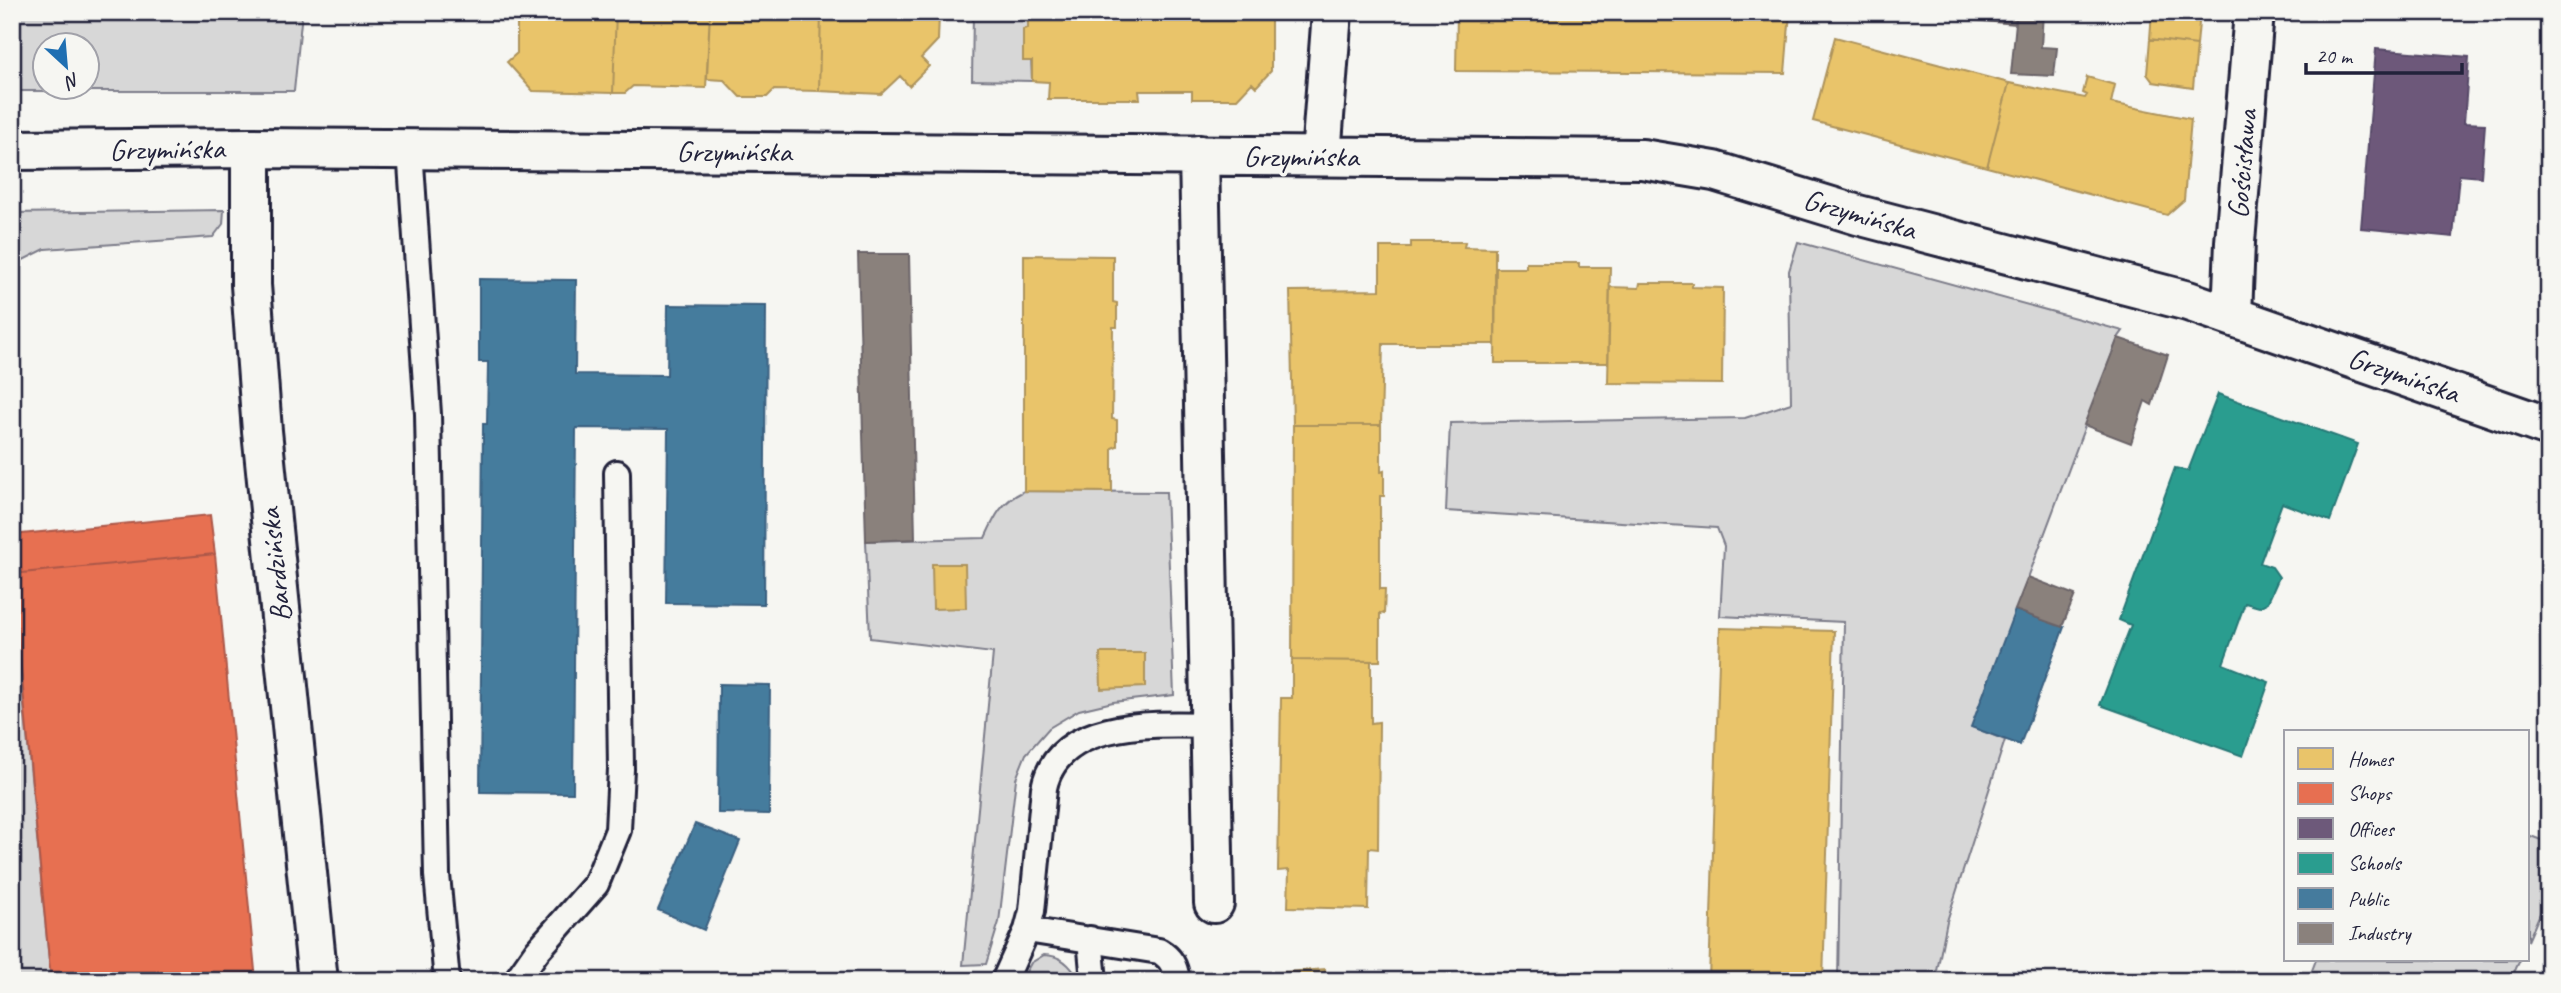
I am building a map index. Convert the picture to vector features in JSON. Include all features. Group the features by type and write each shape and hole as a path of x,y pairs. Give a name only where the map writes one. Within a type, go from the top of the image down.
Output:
{"street":[{"path":"1321,156 1332,12"},
{"name":"Gościsława","path":"2232,315 2235,242 2254,12"},
{"name":"Grzymińska","path":"12,150 251,148 1642,159 1677,163 1755,182 1834,208 2232,315 2549,427"},
{"name":"Bardzińska","path":"251,148 251,285 262,431 318,981"},
{"path":"1199,155 1214,903"}],"lane":[{"path":"410,149 428,414 437,875 449,977"},
{"path":"515,979 596,884 618,830 621,769 617,473"},
{"path":"1004,981 1027,930 1032,911 1046,776 1058,757 1078,742 1110,731 1161,724 1212,725"},
{"path":"1027,930 1159,951 1174,964 1177,980"},
{"path":"1090,939 1094,981"}],"shaded area":[{"path":"12,12 302,12 294,91 102,91 102,32 32,32 32,91 12,91"},
{"path":"973,12 1029,12 1032,81 972,80"},
{"path":"224,210 223,224 213,237 45,249 23,260 12,274 12,213"},
{"path":"1798,242 2123,331 2118,338 1972,727 2005,740 1947,921 1935,981 1838,981 1844,622 1720,616 1724,546 1717,528 1446,511 1450,423 1745,418 1791,403 1789,271"},
{"path":"1024,491 1166,492 1174,695 1113,702 1079,710 1049,728 1026,754 1016,779 999,922 986,964 963,965 993,653 870,638 866,541 985,538 1000,510"},
{"path":"12,582 51,981 12,981"},
{"path":"2530,836 2549,843 2549,893 2530,936"},
{"path":"1044,955 1066,962 1079,981 1021,981 1031,963"},
{"path":"2315,962 2519,962 2510,981 2308,981"}],"building: Homes":[{"path":"525,12 616,12 613,93 533,91 507,62 517,53 517,21 525,22"},
{"path":"616,12 710,12 706,88 633,86 625,93 613,93"},
{"path":"710,12 821,12 819,91 774,90 767,97 740,97 724,80 707,79"},
{"path":"821,12 928,12 927,15 939,15 938,40 921,58 929,66 909,86 900,76 881,94 819,91"},
{"path":"1028,12 1271,12 1271,71 1256,87 1252,83 1237,99 1192,99 1192,91 1139,91 1140,99 1048,99 1049,82 1032,81 1032,61 1023,61 1023,29 1028,28"},
{"path":"1457,12 1790,12 1785,73 1456,71"},
{"path":"2152,12 2200,12 2197,45 2150,39"},
{"path":"1835,37 2009,83 1987,167 1813,121"},
{"path":"2150,39 2197,45 2193,88 2153,82 2147,74"},
{"path":"2087,77 2115,85 2111,103 2191,119 2184,200 2167,215 1987,167 2009,83 2085,98 2087,95 2083,93"},
{"path":"1411,242 1465,242 1464,247 1495,248 1495,344 1383,344 1381,425 1293,425 1290,291 1380,290 1380,247 1411,247"},
{"path":"1024,255 1113,256 1113,302 1117,303 1117,327 1113,327 1112,419 1117,420 1117,446 1112,448 1112,492 1024,491"},
{"path":"1526,263 1579,263 1579,267 1610,267 1608,363 1495,363 1496,268 1526,268"},
{"path":"1640,283 1692,283 1692,287 1723,288 1722,384 1608,383 1610,287 1639,288"},
{"path":"1293,425 1381,425 1384,496 1380,496 1380,589 1385,589 1384,614 1380,613 1380,661 1292,660"},
{"path":"932,564 965,564 966,608 933,609"},
{"path":"1720,628 1834,631 1823,981 1709,981"},
{"path":"1100,653 1145,653 1145,687 1101,689"},
{"path":"1292,660 1371,661 1371,723 1379,722 1378,849 1369,848 1368,909 1288,907 1289,870 1278,871 1281,698 1292,698"},
{"path":"1325,969 1326,981 1196,981 1196,979"}],"building: Shops":[{"path":"210,515 215,554 12,574 12,535"},
{"path":"215,554 256,981 51,981 12,574"}],"building: Offices":[{"path":"2376,49 2469,57 2464,123 2485,124 2481,177 2459,175 2453,237 2361,228"}],"building: Schools":[{"path":"2218,394 2358,444 2330,521 2282,503 2260,563 2272,567 2279,577 2268,602 2259,607 2245,603 2223,664 2269,682 2243,756 2100,705 2131,625 2119,620 2175,468 2188,471"}],"building: Public":[{"path":"479,279 576,280 575,374 667,375 668,305 766,306 764,604 666,603 668,429 576,428 573,793 480,792 483,424 487,424 488,362 479,362"},
{"path":"2015,610 2064,627 2020,745 1971,727"},
{"path":"719,684 770,685 769,814 718,813"},
{"path":"695,824 740,841 704,930 658,910"}],"building: Industry":[{"path":"1973,12 2016,12 2015,24 1973,20"},
{"path":"2017,12 2043,12 2041,47 2057,48 2054,76 2011,74"},
{"path":"858,254 909,254 915,539 866,541"},
{"path":"2118,338 2168,355 2152,405 2145,401 2131,443 2084,425"},
{"path":"2028,577 2075,595 2062,627 2015,610"}]}
